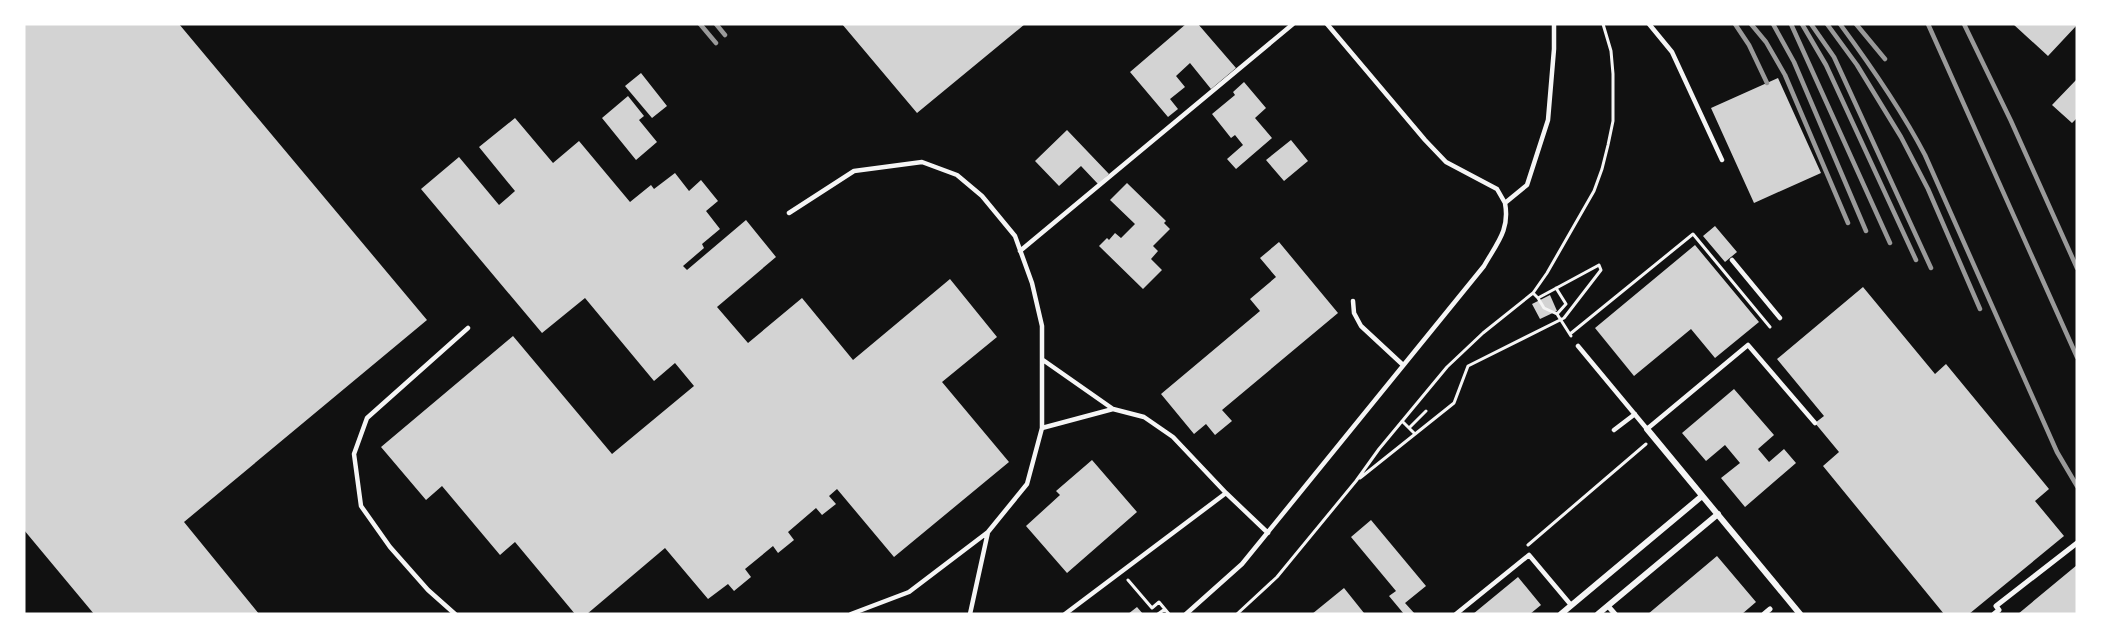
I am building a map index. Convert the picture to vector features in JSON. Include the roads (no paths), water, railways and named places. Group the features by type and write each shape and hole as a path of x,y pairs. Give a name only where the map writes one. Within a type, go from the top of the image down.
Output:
{"street":[{"path":"1647,429 1800,614"},
{"path":"1561,614 1702,496"},
{"path":"1598,614 1718,514"},
{"path":"1995,613 1999,610 1996,606 2077,543"},
{"path":"1608,606 1615,614"},
{"path":"1764,614 1770,609"}],"lane":[{"path":"1020,251 1293,24"},
{"path":"1186,614 1242,564 1268,533 1484,266 1506,230 1508,216 1505,203 1497,189 1446,162 1327,24"},
{"path":"1505,203 1527,185 1548,120 1554,24"},
{"path":"1649,24 1672,52 1722,160"},
{"path":"789,213 854,171 922,162 957,175 982,196 1015,236 1032,284 1042,326 1042,428 1027,484 988,532 909,592 851,614"},
{"path":"1732,260 1780,318"},
{"path":"1353,301 1354,313 1361,326 1403,365"},
{"path":"455,614 420,582 390,547 361,506 354,454 367,418 468,328"},
{"path":"1578,346 1647,429 1748,345 1815,423"},
{"path":"1043,360 1113,409 1144,417 1173,437 1268,533"},
{"path":"1042,428 1113,409"},
{"path":"1614,430 1635,414"},
{"path":"1065,614 1226,493"},
{"path":"970,614 988,532"},
{"path":"1456,614 1529,555 1572,605"}],"railway":[{"path":"700,24 716,43"},
{"path":"716,24 725,35"},
{"path":"1735,24 1749,45 1767,83"},
{"path":"1751,24 1766,42 1785,75 1848,223"},
{"path":"1773,24 1794,62 1866,231"},
{"path":"1791,24 1890,243"},
{"path":"1802,24 1826,65 1916,260"},
{"path":"1811,24 1834,57 1931,268"},
{"path":"1827,24 1857,65 1901,137 1928,189 1980,309"},
{"path":"1840,24 1885,88 1925,155 2057,452 2077,486"},
{"path":"1856,24 1885,59"},
{"path":"1928,24 2077,357"},
{"path":"1964,24 2011,121 2077,268"}]}
